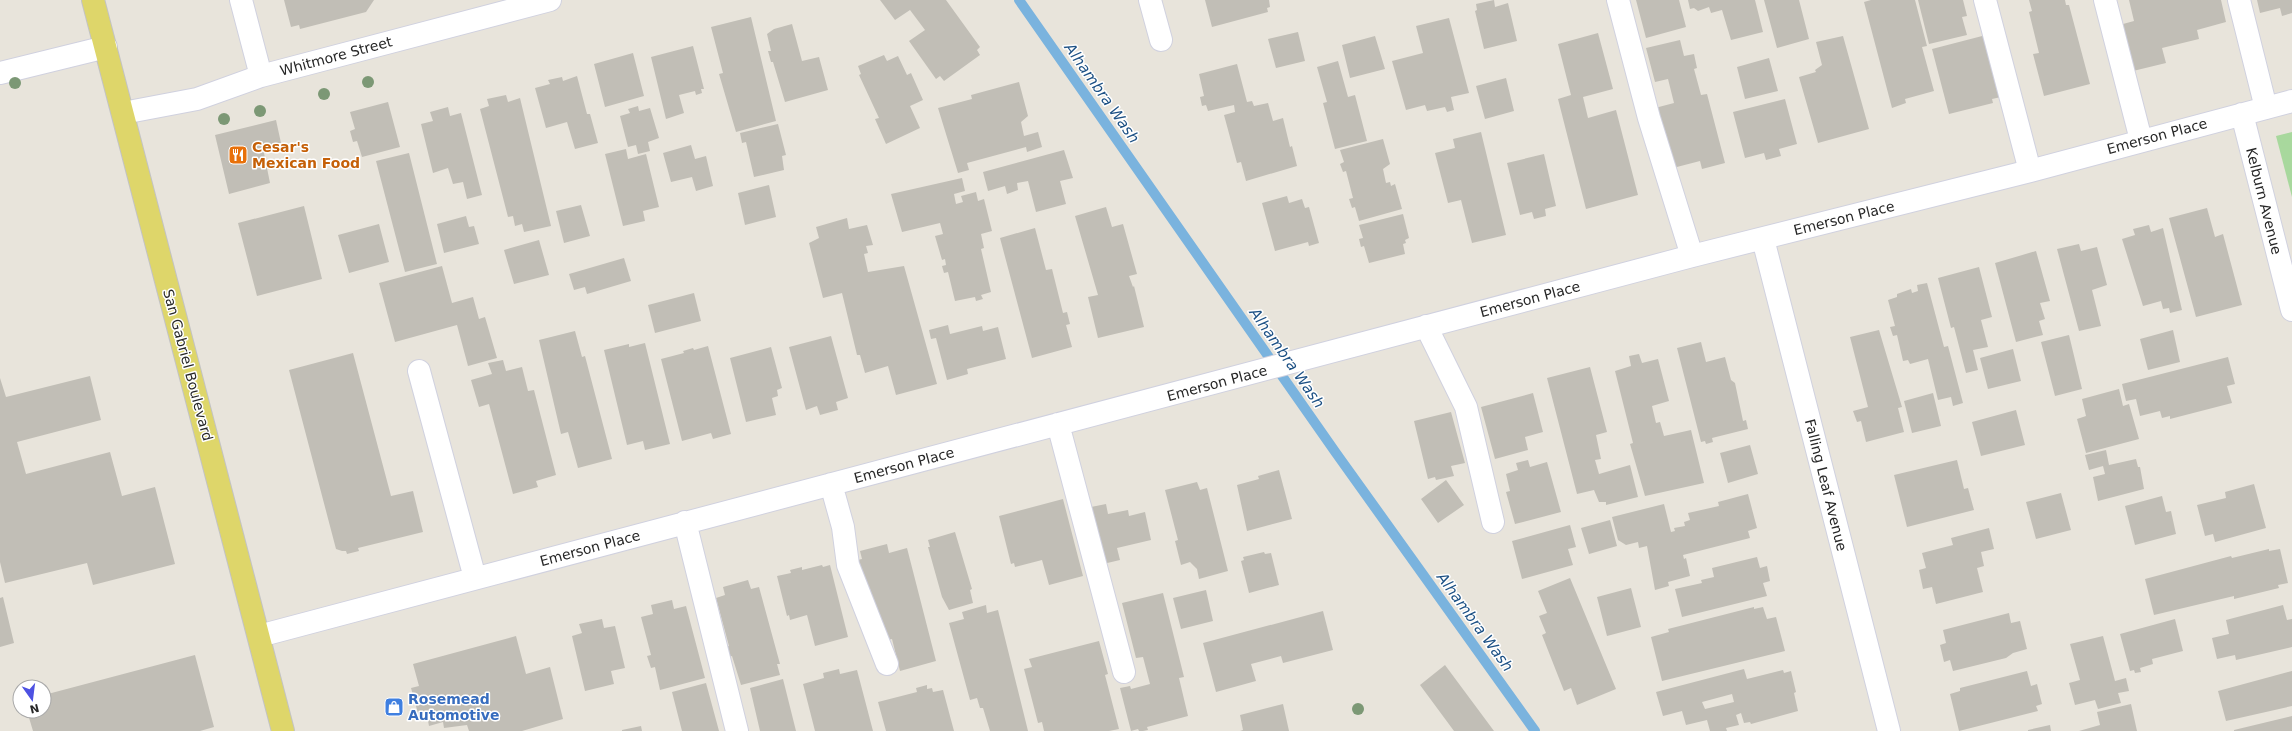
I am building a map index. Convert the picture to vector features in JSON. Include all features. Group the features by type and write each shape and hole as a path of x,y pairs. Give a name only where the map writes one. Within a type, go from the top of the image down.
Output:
{"main road":[{"name":"San Gabriel Boulevard","path":"93,0 283,731"}],"street":[{"path":"241,0 261,76"},
{"name":"Whitmore Street","path":"123,113 198,99 261,76 550,0"},
{"path":"1150,0 1161,40"},
{"path":"1618,0 1651,125 1692,256"},
{"path":"1985,0 2030,171"},
{"path":"2106,0 2141,140"},
{"path":"2239,0 2266,108"},
{"path":"0,74 106,47"},
{"name":"Emerson Place","path":"259,636 685,522 1247,376 1426,326 1692,256 2030,171 2141,140 2292,101"},
{"name":"Kelburn Avenue","path":"2242,114 2292,310"},
{"name":"Falling Leaf Avenue","path":"1763,239 1890,731"},
{"path":"1426,326 1466,407 1493,522"},
{"path":"419,371 475,578"},
{"path":"1058,424 1124,672"},
{"path":"831,484 842,527 848,565 887,664"},
{"path":"685,522 737,731"}],"green space":[{"path":"2292,132 2292,197 2276,136"}],"building":[{"path":"284,0 374,0 366,12 300,29 299,25 291,27"},
{"path":"880,0 946,0 980,47 977,50 980,55 944,81 940,76 936,79 909,41 925,30 910,10 895,20"},
{"path":"1205,0 1269,0 1270,7 1267,8 1268,12 1212,27"},
{"path":"1494,0 1495,7 1508,3 1517,41 1484,49 1475,11 1477,10 1476,4"},
{"path":"1636,0 1679,0 1686,27 1646,38"},
{"path":"1688,0 1755,0 1763,32 1731,40 1722,10 1711,13 1709,7 1698,11 1694,8 1690,9"},
{"path":"1764,0 1799,0 1809,39 1777,48"},
{"path":"1871,0 1915,0 1927,46 1922,47 1934,91 1905,99 1906,103 1892,108 1864,2"},
{"path":"1918,0 1963,0 1967,16 1962,17 1967,35 1929,44"},
{"path":"2029,0 2065,0 2066,5 2069,5 2090,84 2044,96 2033,54 2039,53 2029,12 2032,11"},
{"path":"2129,0 2221,0 2226,22 2197,30 2199,39 2162,48 2166,63 2133,71 2124,37 2126,37 2123,24 2134,21"},
{"path":"2257,0 2292,0 2292,13 2282,16 2280,8 2260,13"},
{"path":"751,17 776,121 736,132 719,74 723,73 711,27"},
{"path":"1449,18 1469,93 1451,97 1454,110 1447,112 1445,107 1427,111 1425,105 1406,110 1392,61 1423,53 1416,26"},
{"path":"792,24 802,61 819,57 828,90 785,102 773,62 771,62 768,51 771,51 767,34 774,29"},
{"path":"1298,32 1305,61 1276,68 1268,39"},
{"path":"1598,33 1613,89 1583,97 1588,118 1616,110 1638,195 1586,209 1558,99 1571,95 1558,44"},
{"path":"1986,35 2001,97 1992,99 1993,103 1949,114 1932,49"},
{"path":"1375,36 1385,69 1350,78 1342,45"},
{"path":"1843,36 1869,129 1818,143 1799,77 1816,72 1815,70 1822,65 1816,42"},
{"path":"1680,40 1684,56 1694,54 1697,68 1694,69 1701,95 1707,94 1725,163 1702,169 1700,161 1673,168 1655,108 1674,103 1668,79 1655,82 1646,48"},
{"path":"693,46 704,89 701,89 702,93 696,95 695,91 679,95 684,113 666,119 651,57"},
{"path":"633,53 644,96 605,107 594,64"},
{"path":"884,55 887,61 898,56 907,75 911,73 923,100 910,106 920,128 886,144 875,119 879,118 859,75 861,74 858,66"},
{"path":"1769,58 1778,91 1745,99 1737,67"},
{"path":"1338,61 1348,97 1355,95 1367,141 1335,149 1323,103 1327,102 1317,67"},
{"path":"1237,64 1247,102 1252,101 1254,106 1268,103 1273,121 1283,118 1290,147 1292,146 1297,166 1246,181 1241,162 1237,163 1224,115 1235,112 1234,105 1208,111 1206,105 1202,106 1200,97 1204,96 1199,74"},
{"path":"577,76 587,114 590,114 598,143 575,149 567,122 546,128 535,88 550,84 548,80 562,77 563,81"},
{"path":"1506,78 1514,111 1485,119 1476,86"},
{"path":"1019,82 1028,116 1021,122 1024,136 1038,132 1042,147 1027,152 1026,147 967,163 969,170 958,173 938,108 972,99 971,95"},
{"path":"506,95 508,102 520,98 551,226 524,232 522,224 515,226 513,216 508,217 480,109 489,106 487,99"},
{"path":"1785,99 1797,144 1779,149 1781,156 1766,160 1764,153 1745,158 1733,112"},
{"path":"388,102 400,147 362,157 357,141 353,142 350,131 355,129 350,112"},
{"path":"638,106 639,111 650,108 659,138 648,142 650,151 638,154 636,145 628,147 620,116 630,113 628,109"},
{"path":"448,107 450,116 461,113 482,195 467,199 463,182 453,184 448,168 433,173 421,124 433,121 430,112"},
{"path":"276,120 281,143 263,148 270,183 229,194 215,135"},
{"path":"778,124 786,155 782,156 784,170 754,177 746,142 742,143 740,133"},
{"path":"1481,132 1506,235 1472,243 1461,200 1448,203 1435,153 1455,148 1453,139"},
{"path":"1383,139 1390,164 1383,169 1386,183 1390,182 1391,186 1395,184 1402,209 1359,221 1355,207 1352,208 1349,199 1353,198 1346,171 1343,172 1340,164 1344,162 1340,150"},
{"path":"691,145 695,159 706,156 713,186 696,191 692,177 671,182 663,153"},
{"path":"626,149 628,159 646,154 659,207 643,211 645,221 623,226 605,154"},
{"path":"1064,150 1073,178 1060,181 1066,204 1036,212 1028,181 1017,183 1018,190 1007,194 1005,186 988,191 983,172"},
{"path":"409,153 437,264 405,272 376,161"},
{"path":"1544,154 1556,206 1545,209 1546,216 1534,219 1532,212 1520,215 1507,163"},
{"path":"962,178 965,191 954,194 956,204 963,202 961,196 976,192 978,201 984,199 992,231 981,234 984,248 981,249 991,292 981,295 983,299 976,301 975,297 955,301 948,272 944,273 942,266 946,265 945,259 942,260 935,236 943,234 940,223 902,232 891,194"},
{"path":"769,185 776,217 745,225 738,193"},
{"path":"1287,196 1289,203 1302,199 1305,208 1309,207 1319,243 1309,246 1308,242 1275,251 1262,203"},
{"path":"581,205 590,236 564,243 556,211"},
{"path":"304,206 322,279 257,296 238,223"},
{"path":"1106,207 1112,227 1123,224 1137,274 1129,276 1133,287 1134,286 1144,327 1098,338 1088,297 1098,295 1075,216"},
{"path":"2207,208 2215,237 2223,234 2242,305 2196,317 2169,218"},
{"path":"1403,214 1409,238 1405,240 1406,243 1403,244 1405,254 1369,263 1364,246 1361,247 1359,239 1363,238 1359,225"},
{"path":"466,216 469,227 474,226 479,244 444,253 437,224"},
{"path":"847,218 849,229 867,225 873,245 866,246 868,253 864,254 868,272 904,266 937,384 896,395 888,366 865,373 860,355 857,355 842,293 823,298 809,243 819,238 816,227"},
{"path":"379,224 389,262 349,273 338,235"},
{"path":"2149,225 2151,232 2163,228 2182,310 2170,313 2169,308 2163,309 2161,301 2143,306 2122,239 2135,235 2133,229"},
{"path":"1035,228 1046,270 1052,269 1063,313 1067,312 1070,324 1066,325 1072,347 1032,358 1000,238"},
{"path":"539,240 549,275 514,284 504,250"},
{"path":"2079,244 2081,251 2097,247 2107,285 2092,290 2101,326 2079,331 2057,249"},
{"path":"2036,251 2050,301 2040,303 2045,319 2039,321 2043,335 2016,342 1995,263"},
{"path":"624,258 631,281 587,294 585,287 574,290 569,274"},
{"path":"442,266 452,303 473,297 479,319 485,317 497,358 468,366 457,325 395,342 379,283"},
{"path":"1979,267 1992,317 1981,320 1988,347 1973,350 1978,370 1966,373 1954,327 1951,328 1938,278"},
{"path":"1927,283 1944,347 1948,346 1963,403 1953,406 1951,397 1938,400 1928,359 1910,364 1908,360 1903,361 1897,335 1893,336 1890,327 1895,326 1888,300 1897,297 1897,294 1911,289 1912,293 1918,291 1917,285"},
{"path":"694,293 701,321 655,333 648,305"},
{"path":"948,325 950,334 982,326 983,331 998,327 1006,359 967,369 968,374 947,380 936,338 931,339 929,330"},
{"path":"1879,330 1902,407 1898,408 1904,432 1866,442 1861,421 1857,422 1853,411 1868,407 1850,337"},
{"path":"2173,330 2180,362 2148,370 2140,339"},
{"path":"575,331 582,357 585,356 612,459 578,468 568,432 561,434 539,340"},
{"path":"2069,335 2082,389 2055,396 2041,342"},
{"path":"831,336 848,398 836,402 838,410 820,415 817,406 806,410 789,347"},
{"path":"1701,342 1706,362 1725,357 1731,380 1735,383 1743,421 1746,420 1748,429 1712,438 1713,442 1706,444 1705,441 1701,442 1677,348"},
{"path":"645,343 670,444 645,450 643,441 627,445 604,350 629,344 629,347"},
{"path":"708,346 731,434 713,439 711,433 682,441 661,359 684,353 683,351 693,348 694,350"},
{"path":"771,347 782,388 777,390 778,396 772,398 776,415 746,422 730,358"},
{"path":"2013,349 2021,381 1988,389 1980,358"},
{"path":"353,353 391,496 413,491 423,532 358,548 359,551 347,554 346,551 336,549 289,370"},
{"path":"1639,354 1642,363 1658,359 1669,401 1652,406 1656,423 1660,422 1664,436 1691,430 1704,483 1645,496 1630,444 1633,443 1615,371 1631,366 1629,356"},
{"path":"2228,357 2235,384 2227,386 2232,403 2170,419 2170,416 2162,418 2160,411 2140,416 2136,399 2126,401 2122,384"},
{"path":"503,360 506,371 522,367 528,391 534,390 556,475 536,481 538,487 513,494 489,404 479,407 471,380 492,374 488,363"},
{"path":"1590,367 1607,432 1596,435 1601,459 1595,460 1599,474 1630,465 1638,497 1606,505 1606,502 1599,502 1594,490 1577,494 1547,378"},
{"path":"90,376 101,420 17,442 26,474 110,452 122,496 155,487 175,564 93,585 87,563 5,583 0,562 0,378 6,397"},
{"path":"2119,389 2123,406 2129,404 2139,439 2086,453 2077,419 2086,416 2082,399"},
{"path":"1533,393 1543,432 1525,437 1528,450 1495,459 1481,407"},
{"path":"1933,393 1941,426 1912,433 1904,401"},
{"path":"2016,410 2025,445 1981,456 1972,422"},
{"path":"1451,412 1465,463 1451,466 1454,476 1436,480 1435,477 1428,479 1414,421"},
{"path":"1750,445 1758,474 1728,483 1720,453"},
{"path":"2106,450 2109,465 2136,459 2138,467 2140,467 2144,489 2098,501 2093,477 2105,474 2103,466 2089,470 2085,455"},
{"path":"1528,460 1530,467 1547,462 1561,512 1515,524 1506,492 1510,491 1506,474 1518,470 1516,463"},
{"path":"1957,460 1964,489 1968,488 1974,510 1907,527 1894,475"},
{"path":"1279,470 1292,519 1247,531 1237,485 1259,479 1258,476"},
{"path":"1446,480 1464,505 1438,523 1421,499"},
{"path":"1197,482 1200,490 1207,488 1228,571 1199,579 1197,569 1190,562 1181,565 1175,541 1178,540 1165,490"},
{"path":"2254,484 2266,528 2215,542 2213,534 2205,536 2197,505 2226,498 2225,492"},
{"path":"2061,493 2071,530 2036,539 2026,502"},
{"path":"1748,494 1757,528 1748,531 1750,538 1683,555 1684,559 1686,558 1690,576 1668,582 1669,586 1655,590 1647,546 1639,548 1638,542 1626,545 1618,540 1612,517 1664,504 1671,532 1675,531 1674,528 1685,526 1684,522 1690,520 1688,513 1719,506 1718,502"},
{"path":"2162,496 2166,512 2171,511 2176,534 2135,545 2125,506"},
{"path":"1063,499 1083,576 1049,585 1042,560 1015,567 1014,563 1011,564 999,516"},
{"path":"1106,504 1108,514 1128,510 1129,516 1145,512 1151,540 1117,548 1120,560 1103,564 1091,507"},
{"path":"1610,520 1617,546 1589,554 1581,528"},
{"path":"1570,525 1576,547 1568,549 1573,565 1522,579 1512,541"},
{"path":"1989,528 1994,549 1981,552 1984,566 1977,568 1983,592 1936,604 1932,587 1923,589 1919,570 1926,568 1922,553 1953,545 1951,538"},
{"path":"955,532 972,589 970,590 973,603 949,610 942,597 928,547 930,547 928,540"},
{"path":"887,544 889,553 907,548 936,661 900,671 892,639 883,641 870,589 861,591 853,561 862,559 860,551"},
{"path":"2269,549 2269,551 2280,549 2288,583 2278,585 2279,588 2234,599 2234,596 2154,615 2145,579 2231,556 2232,558"},
{"path":"1264,552 1265,554 1271,553 1279,585 1249,593 1241,561 1244,560 1243,557"},
{"path":"1757,557 1760,568 1767,566 1770,581 1763,583 1767,596 1682,617 1675,589 1702,583 1701,580 1714,577 1712,568"},
{"path":"822,565 823,567 830,565 848,637 815,646 807,615 790,620 789,615 787,616 777,576 791,573 790,570 802,567 802,570"},
{"path":"1570,578 1616,689 1577,705 1571,688 1564,691 1542,635 1546,633 1539,616 1547,613 1538,591"},
{"path":"748,580 751,589 759,587 780,664 777,664 780,675 741,685 732,656 728,657 725,647 729,646 716,598 725,595 723,587"},
{"path":"1631,588 1641,627 1607,636 1597,597"},
{"path":"1206,590 1213,621 1181,629 1173,598"},
{"path":"1163,593 1184,677 1179,678 1188,716 1147,727 1148,730 1139,731 1138,729 1131,731 1120,688 1130,686 1131,689 1150,684 1143,657 1136,658 1122,603"},
{"path":"3,597 14,643 0,647 0,598"},
{"path":"672,600 674,609 686,606 705,678 660,690 655,667 651,668 647,656 651,655 641,617 653,614 651,605"},
{"path":"986,605 987,613 998,610 1028,731 990,731 983,708 980,708 977,698 970,700 949,623 964,619 962,612"},
{"path":"2283,605 2287,620 2292,619 2292,647 2236,660 2235,655 2217,659 2212,638 2229,634 2226,620"},
{"path":"1754,607 1754,609 1763,607 1767,619 1776,617 1785,651 1662,681 1651,637 1669,632 1668,629"},
{"path":"1323,611 1333,650 1283,663 1281,656 1251,664 1256,681 1216,692 1203,643"},
{"path":"2009,613 2011,623 2020,621 2027,649 2013,653 2006,658 1953,671 1950,660 1944,662 1940,645 1946,643 1943,630"},
{"path":"602,619 604,628 615,626 625,668 611,671 614,684 585,691 572,636 582,633 579,624"},
{"path":"2175,619 2183,651 2152,659 2153,664 2140,668 2141,672 2135,673 2134,670 2130,671 2120,634"},
{"path":"516,636 526,674 550,667 563,719 522,731 469,731 467,725 444,728 443,722 429,726 427,715 419,717 411,688 419,686 413,664"},
{"path":"2103,636 2115,681 2126,678 2129,691 2118,693 2121,703 2098,709 2095,700 2075,705 2069,683 2080,680 2070,644"},
{"path":"1099,641 1108,674 1105,675 1119,729 1109,731 1044,731 1042,722 1038,723 1024,669 1032,667 1029,659"},
{"path":"195,655 214,727 200,731 33,731 29,719 52,719 52,693"},
{"path":"1445,665 1494,731 1454,731 1420,685"},
{"path":"839,669 840,674 857,670 873,731 815,731 803,684 824,678 823,673"},
{"path":"1744,669 1747,679 1783,670 1784,673 1791,671 1796,692 1794,693 1798,711 1751,724 1750,722 1744,723 1741,713 1736,715 1739,725 1726,728 1727,731 1710,731 1707,720 1686,725 1682,711 1663,716 1656,692","holes":["1732,694 1734,702 1705,709 1702,702"]},
{"path":"2027,671 2031,686 2037,684 2042,704 2036,706 2038,711 1959,731 1950,694 1960,691 1960,688"},
{"path":"2292,671 2292,706 2226,721 2218,691"},
{"path":"783,679 796,731 760,731 750,688"},
{"path":"706,683 719,731 682,731 672,692"},
{"path":"927,685 927,689 932,688 933,692 943,690 954,731 886,731 878,702 917,692 916,688"},
{"path":"1283,704 1289,731 1240,731 1243,730 1240,715"},
{"path":"2131,704 2137,731 2079,731 2100,725 2097,712"},
{"path":"2292,716 2292,731 2234,731 2234,730"},
{"path":"2050,725 2051,731 2028,731 2028,730"},
{"path":"641,726 642,731 622,731 622,730"}],"waterway":[{"name":"Alhambra Wash","path":"1019,0 1336,453 1535,731"}],"place":[{"name":"Cesar's Mexican Food","path":"238,155"},
{"name":"Rosemead Automotive","path":"394,707"}]}
